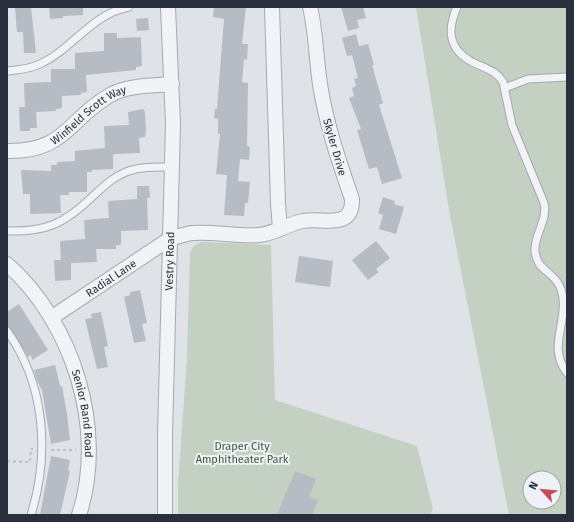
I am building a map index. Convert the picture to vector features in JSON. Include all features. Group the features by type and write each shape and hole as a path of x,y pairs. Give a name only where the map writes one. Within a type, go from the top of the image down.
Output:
{"street":[{"name":"Vestry Road","path":"165,515 165,435 172,167 172,84 168,7"},
{"path":"272,7 280,228"},
{"name":"Skyler Drive","path":"171,238 192,233 260,236 280,228 310,220 342,220 349,215 353,205 352,199 337,157 326,114 316,58 310,7"},
{"name":"Winfield Scott Way","path":"7,150 32,150 47,145 61,136 101,101 119,91 136,87 172,84"},
{"name":"Radial Lane","path":"51,318 171,238"},
{"name":"Senior Band Road","path":"7,264 26,283 60,332 71,358 84,402 88,445 87,467 78,515"}],"lane":[{"path":"7,71 40,65 59,52 99,18 118,9 129,7"},
{"path":"457,7 450,34 453,43 458,50 472,62 499,76 505,88 507,109 512,125 545,210 536,240 536,257 544,270 557,280 561,286 564,312 558,339 558,358 567,373"},
{"path":"505,88 528,79 567,76"},
{"path":"7,232 33,231 62,222 79,210 110,181 127,172 145,167 172,167"},
{"path":"7,331 28,370 38,400 42,426 42,464 31,515"}],"path":[{"path":"7,460 30,462 31,449 36,449"},
{"path":"51,450 76,450"}],"green space":[{"path":"416,7 567,7 567,515 509,515 449,210"},
{"name":"Draper City Amphitheater Park","path":"201,242 271,245 275,400 417,446 433,509 430,515 178,515 178,484 187,357 190,252 194,246"}],"building":[{"path":"15,7 31,7 36,53 24,53 23,32 17,32"},
{"path":"49,7 83,7 83,15 63,16 63,18 50,19"},
{"path":"214,7 246,7 242,44 248,44 247,60 244,59 242,82 248,83 247,146 250,147 249,160 240,159 238,181 250,182 248,203 245,203 244,216 224,215 227,175 216,174 220,134 218,134 218,119 214,118 215,109 217,109 224,19 213,17"},
{"path":"341,7 363,7 366,18 357,20 359,28 348,31"},
{"path":"148,18 149,30 137,31 136,19"},
{"path":"104,33 117,33 117,38 141,37 142,66 136,67 136,70 86,75 87,92 81,93 81,95 62,96 62,108 56,109 56,111 36,112 37,128 30,128 30,131 20,131 19,107 25,107 24,83 51,82 51,69 75,69 75,53 104,51"},
{"path":"356,34 359,46 368,44 374,65 372,65 383,103 379,105 402,178 382,184 377,167 369,169 357,130 361,129 349,98 354,96 352,88 356,86 354,79 358,78 352,55 347,56 342,38"},
{"path":"143,109 145,112 146,132 145,137 139,138 140,153 113,154 113,169 92,170 92,172 87,172 87,192 69,192 69,195 60,195 61,213 30,214 30,194 23,194 21,170 51,171 51,165 57,165 57,162 75,161 75,151 105,148 104,126 129,125 128,112"},
{"path":"137,186 149,186 150,198 147,198 148,230 121,231 121,245 116,245 116,249 96,249 97,262 71,263 71,280 55,281 54,260 61,260 60,241 85,239 84,220 109,218 108,201 137,199"},
{"path":"383,197 395,201 394,204 404,207 396,234 379,229 383,215 378,213"},
{"path":"376,241 390,258 376,269 379,272 368,280 352,260"},
{"path":"299,256 333,261 330,287 295,282"},
{"path":"140,290 147,323 142,324 146,341 134,343 124,297 130,295 130,292"},
{"path":"19,304 48,350 32,360 31,355 28,357 7,324 7,312"},
{"path":"101,312 108,346 104,347 108,367 97,369 85,319 92,318 91,314"},
{"path":"55,365 60,386 62,386 70,440 51,444 42,390 37,381 34,370"},
{"path":"51,456 70,460 68,471 70,471 60,515 40,515"},
{"path":"295,471 316,479 309,497 318,500 312,515 277,515"}]}
